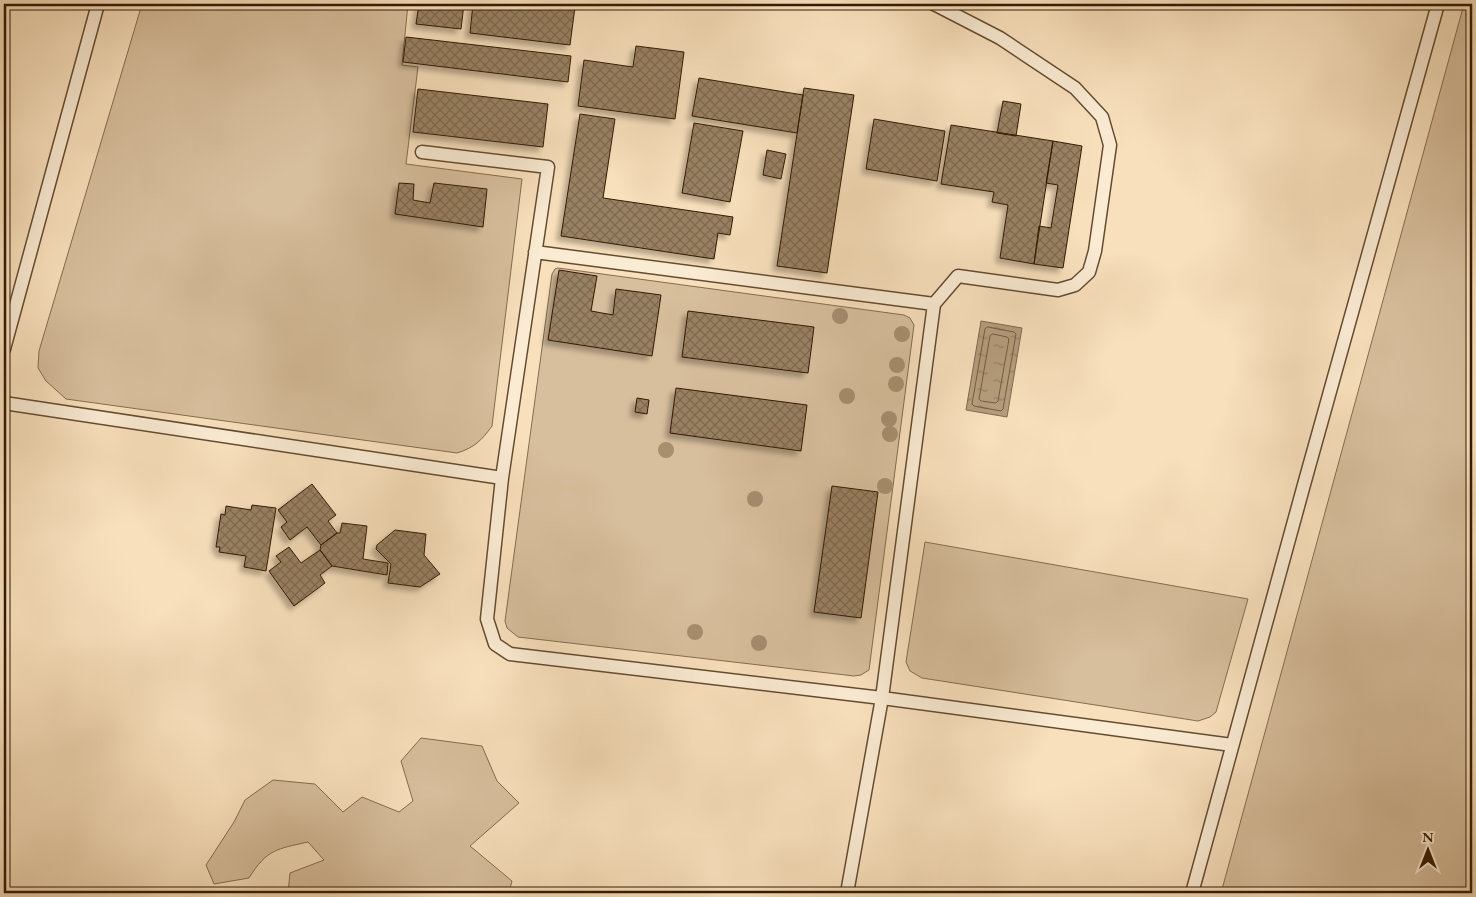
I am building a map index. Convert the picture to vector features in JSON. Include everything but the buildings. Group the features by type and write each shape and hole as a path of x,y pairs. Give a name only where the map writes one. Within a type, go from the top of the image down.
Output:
{"lane":[{"path":"4,349 98,4"},
{"path":"847,893 882,698 934,304 958,276 1058,290 1075,285 1089,272 1095,251 1110,145 1102,116 1075,88 1000,38 934,4"},
{"path":"1192,893 1438,4"},
{"path":"422,152 548,167 502,478 487,619 495,644 510,654 882,698 1232,746"},
{"path":"535,252 934,304"},
{"path":"4,403 502,478"}],"shaded area":[{"path":"142,4 408,4 402,65 418,67 406,164 522,179 492,426 477,443 457,453 66,399 46,381 38,368 39,351"},
{"path":"1464,4 1472,4 1472,893 1221,893"},
{"path":"558,268 904,315 910,318 914,325 869,670 861,675 854,676 518,637 507,628 505,621 552,274"},
{"path":"925,542 1248,599 1216,712 1210,717 1198,721 922,678 910,671 906,662"},
{"path":"421,738 482,746 497,781 519,803 470,846 512,881 509,893 288,893 290,873 324,860 308,842 280,849 267,856 255,868 249,878 214,884 206,865 234,822 245,800 273,780 315,784 343,812 362,797 399,812 413,801 401,761"}],"water":[{"path":"981,321 1022,328 1007,417 966,410"}]}
